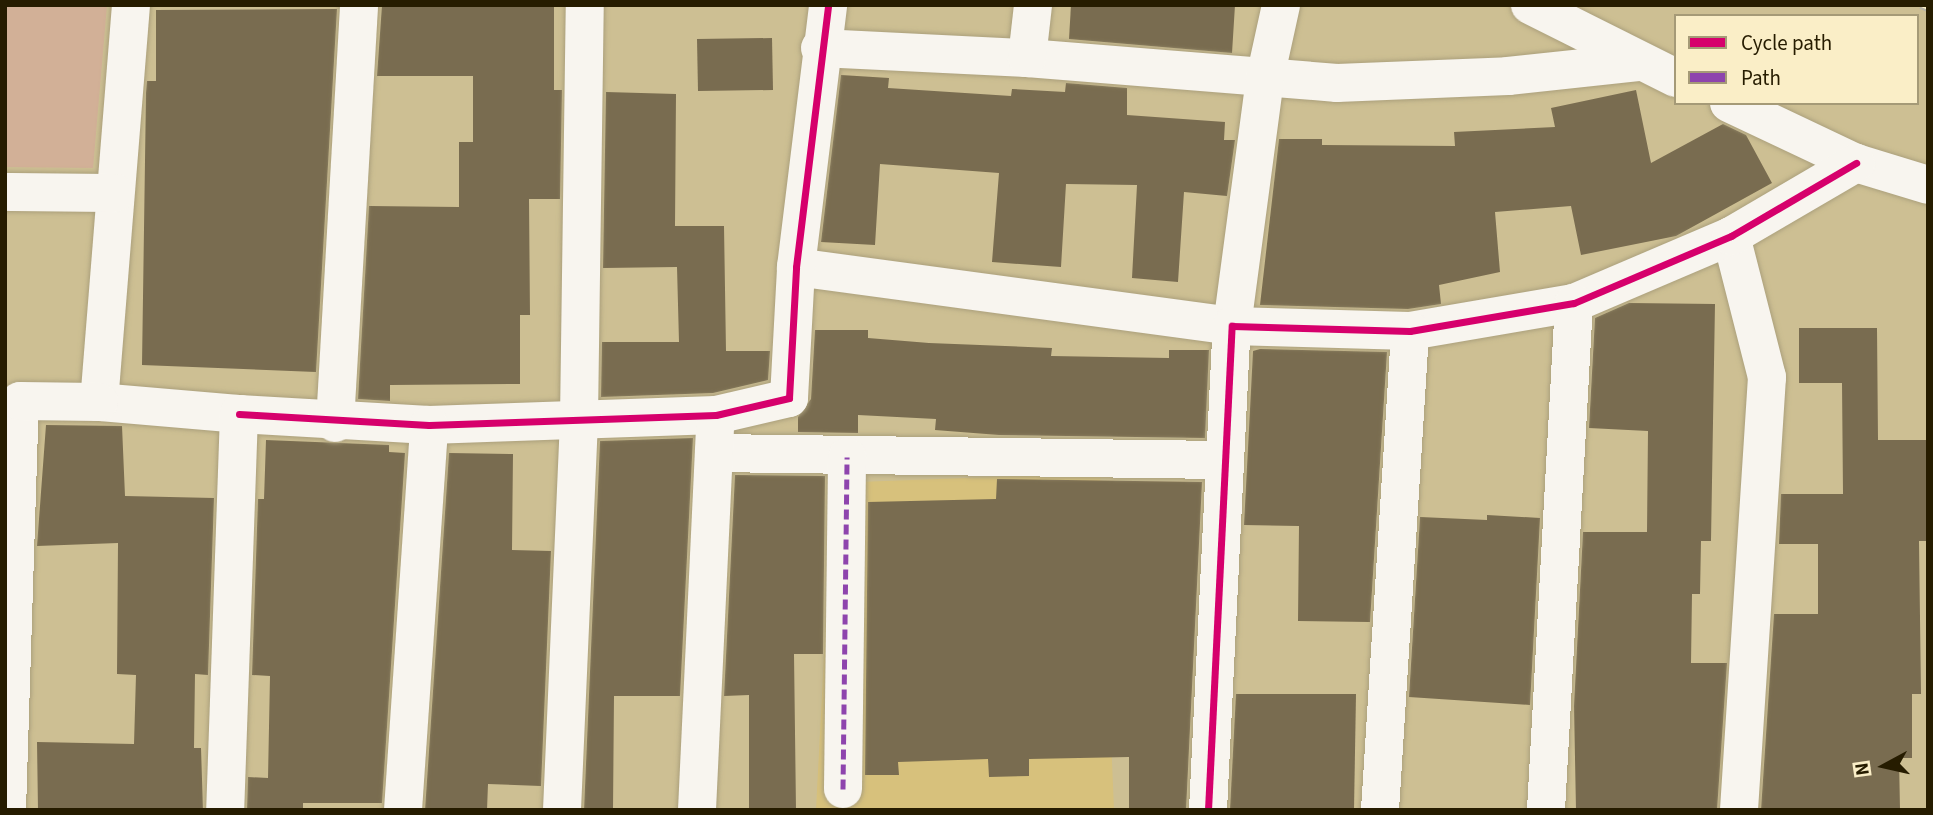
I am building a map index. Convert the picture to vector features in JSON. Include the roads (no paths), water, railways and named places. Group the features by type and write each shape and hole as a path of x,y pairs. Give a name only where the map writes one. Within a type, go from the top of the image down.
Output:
{"street":[{"path":"99,402 131,5"},
{"path":"335,423 359,5"},
{"path":"562,810 579,418 585,5"},
{"path":"7,810 11,471 20,401 99,402 335,423 429,425 716,415 789,398 796,267 820,48 828,5"},
{"path":"1209,810 1232,327 1265,78 1281,5"},
{"path":"1531,5 1674,77"},
{"path":"820,48 1027,24 1265,78 1337,83 1508,76 1640,62"},
{"path":"1733,105 1856,163 1928,186"},
{"path":"796,267 1232,327 1410,331 1574,303 1731,236 1856,163"},
{"path":"5,192 115,193"},
{"path":"1731,236 1767,377 1739,810"},
{"path":"1546,810 1574,303"},
{"path":"1380,810 1410,331"},
{"path":"225,810 239,414"},
{"path":"697,810 716,415"},
{"path":"403,810 429,425"},
{"path":"714,453 847,457 1224,460"},
{"path":"843,789 847,457"}],"railway":[{"path":"1921,5 1928,8"}]}
